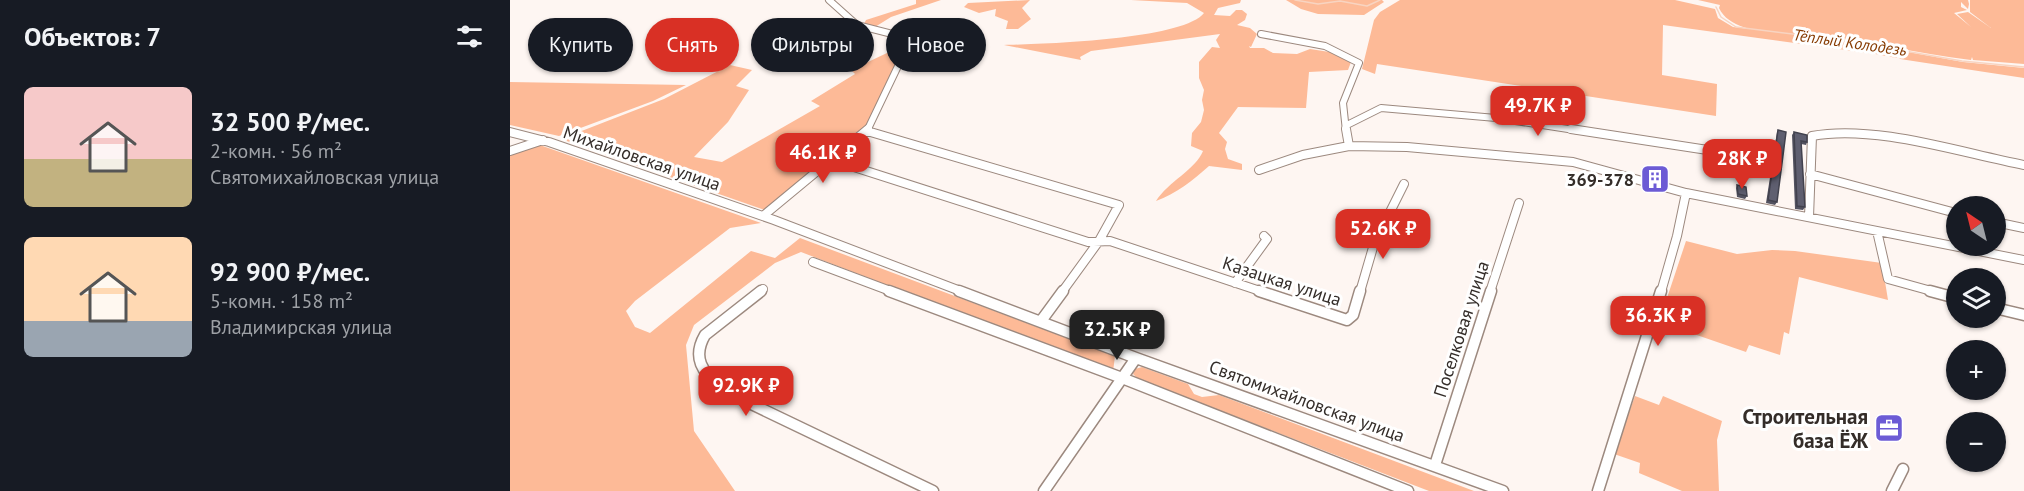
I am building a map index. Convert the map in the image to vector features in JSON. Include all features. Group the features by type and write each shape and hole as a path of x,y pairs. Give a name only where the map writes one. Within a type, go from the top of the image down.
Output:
{"street":[{"path":"763,216 867,131 910,41 904,37 857,25 829,0"},
{"path":"1261,34 1319,44 1359,63 1343,102 1349,146"},
{"path":"1347,125 1381,108 1496,118 1727,153"},
{"path":"867,131 1119,205 1100,241 1041,321"},
{"name":"Михайловская улица","path":"510,132 543,140 763,216"},
{"path":"1809,217 1812,136 1822,132 1890,139 2024,165"},
{"path":"510,151 543,140"},
{"path":"1259,170 1303,155 1349,146 1407,147 1573,162 1686,193 2024,260"},
{"name":"Казацкая улица","path":"832,160 1088,242 1110,241 1347,320 1353,315 1374,244 1404,184"},
{"path":"1810,174 1946,210"},
{"path":"1598,491 1652,322 1677,236 1686,193"},
{"name":"Поселковая улица","path":"1435,465 1520,203"},
{"name":"Святомихайловская улица","path":"763,216 1136,358 1503,491"},
{"path":"2006,224 2024,228"},
{"path":"1877,231 1888,279 1946,295"},
{"path":"1235,283 1267,239 1264,236"},
{"path":"813,262 1122,378 1408,491"},
{"path":"763,289 705,335 699,345 701,368 720,389 933,491"},
{"path":"2006,311 2024,315"},
{"path":"1044,491 1136,358"},
{"path":"1892,491 1903,469"}],"shaded area":[{"path":"916,0 941,0 886,18 874,27 872,18 916,4"},
{"path":"1030,0 1022,8 1031,19 1018,29 1006,29 1008,21 995,16 996,9 979,13 964,7 968,3"},
{"path":"1131,0 1241,0 1240,3 1218,8 1214,15 1230,16 1236,10 1242,10 1247,14 1245,20 1237,25 1250,28 1257,34 1250,48 1264,48 1273,53 1297,54 1310,49 1336,53 1351,62 1348,70 1309,72 1306,108 1238,107 1219,133 1227,142 1225,149 1228,159 1242,164 1242,170 1209,166 1177,191 1156,201 1194,164 1203,151 1191,146 1192,133 1201,122 1204,110 1202,100 1204,90 1199,78 1199,62 1212,47 1220,48 1216,40 1220,34 1091,51 1080,57 1081,60 1004,45 1078,42 1141,35 1191,22 1204,13 1187,3"},
{"path":"1286,0 1382,0 1384,2 1364,15 1318,14 1301,9"},
{"path":"1400,0 1675,0 1715,9 1718,18 1733,27 1842,40 1963,62 2024,68 2024,78 1900,59 1896,52 1897,58 1870,53 1873,47 1854,46 1869,48 1868,53 1663,25 1662,75 1717,84 1716,116 1377,64 1375,74 1362,69 1374,20 1380,12"},
{"path":"1698,0 1968,0 1968,9 1961,2 1961,7 1967,10 1954,13 1971,27 1957,14 1968,12 1991,28 1970,12 1970,0 2024,0 2024,64 1973,60 1972,57 1971,60 1809,35 1805,33 1806,30 1802,31 1802,35 1756,30 1734,23 1725,17 1719,8 1720,5"},
{"path":"886,53 886,72 892,72 864,130 765,210 561,139 664,99 716,72 739,72 739,67 751,70 736,86 749,90 728,122 694,157 722,162 820,106 811,101 855,74 853,72 874,72 874,59"},
{"path":"510,82 686,85 653,101 559,136 510,125"},
{"path":"537,144 761,223 730,228 635,301 626,311 635,327 650,333 751,251 775,258 800,238 1115,356 1113,372 801,252 775,263 694,325 686,345 694,431 735,491 510,491 510,153"},
{"path":"1686,241 1737,254 1772,250 1795,251 1882,263 1888,300 1799,277 1789,334 1784,332 1780,355 1749,345 1746,352 1659,322"},
{"path":"1142,367 1188,384 1194,394 1202,397 1219,395 1474,491 1429,491 1138,379 1133,374 1135,369"},
{"path":"1635,396 1659,405 1663,396 1722,421 1717,440 1719,491 1682,491 1639,473 1640,463 1614,454"}],"building":[{"path":"1778,130 1786,132 1777,202 1768,200"},
{"path":"1794,132 1807,135 1807,142 1801,141 1805,207 1797,206"},
{"path":"1737,185 1746,187 1747,196 1738,194"}],"waterway":[{"name":"Тёплый Колодезь","path":"1295,0 1318,4 1340,1 1367,6 1380,0"},
{"name":"Тёплый Колодезь","path":"1716,7 1721,17 1736,27 1842,40 1962,61 2024,67"}],"place":[{"name":"369-378","path":"1655,179"},
{"name":"Строительная база ЁЖ","path":"1889,428"}]}
